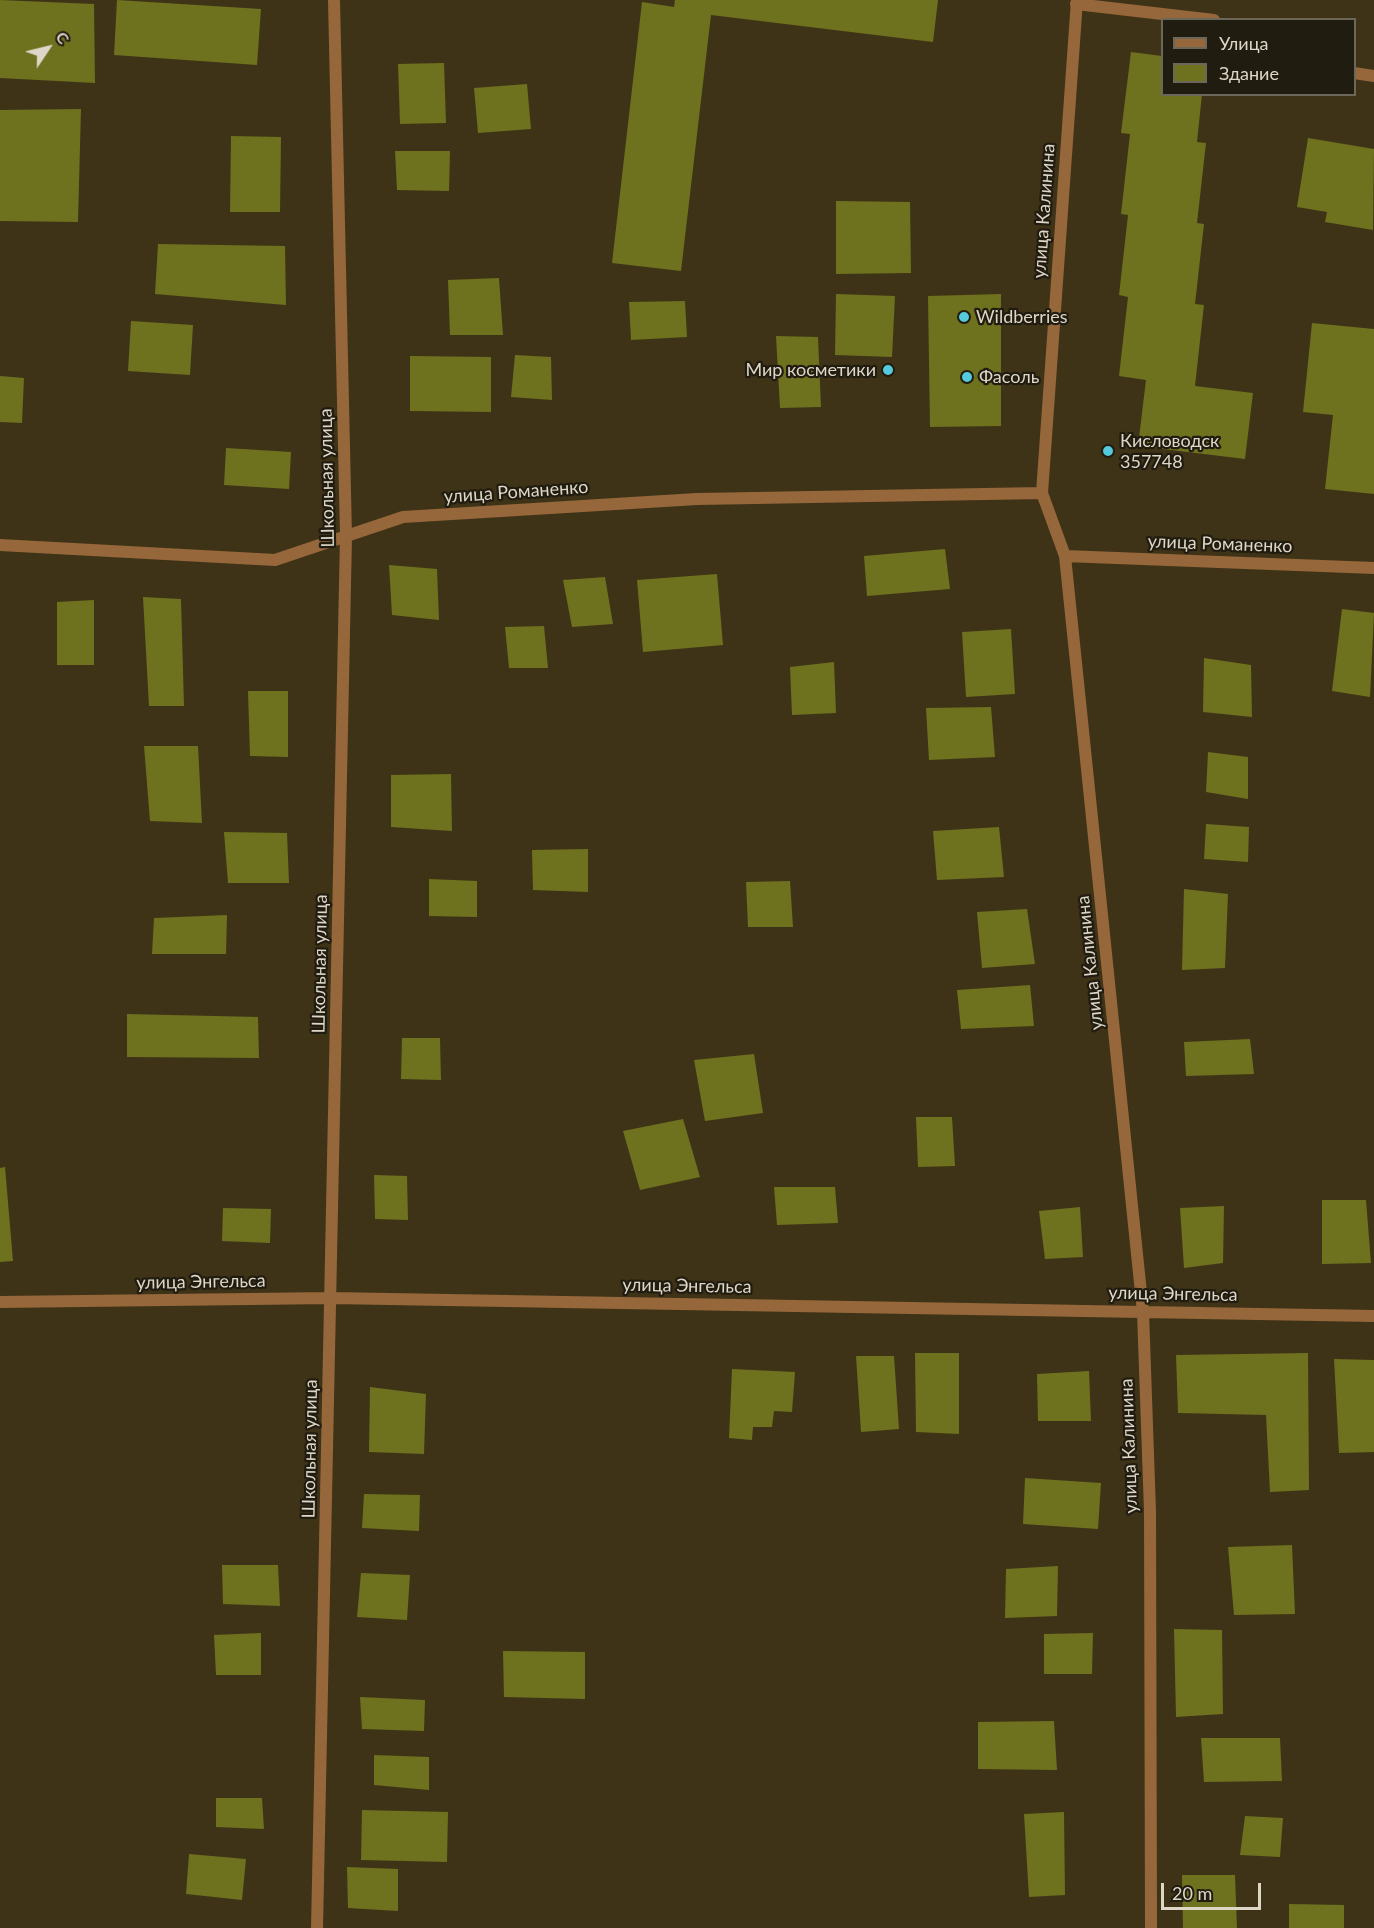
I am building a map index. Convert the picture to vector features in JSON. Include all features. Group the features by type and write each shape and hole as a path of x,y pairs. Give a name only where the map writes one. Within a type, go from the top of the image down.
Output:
{"street":[{"name":"Школьная улица","path":"316,1928 332,1298 346,536 334,0"},
{"path":"1076,2 1199,18"},
{"name":"улица Калинина","path":"1076,2 1042,492 1065,556 1143,1311 1150,1511 1151,1928"},
{"path":"1356,73 1374,76"},
{"name":"улица Романенко","path":"0,545 275,560 403,517 697,499 1042,492"},
{"name":"улица Романенко","path":"1065,556 1374,568"},
{"name":"улица Энгельса","path":"0,1302 332,1298 1374,1316"}],"building":[{"path":"0,0 94,4 95,83 0,78"},
{"path":"117,0 261,9 257,65 114,55"},
{"path":"675,0 938,0 933,42 711,15 681,271 612,263 642,2 674,7"},
{"path":"1131,52 1161,56 1161,96 1202,96 1197,142 1206,143 1197,223 1204,224 1195,304 1204,305 1195,386 1253,393 1245,459 1138,446 1146,380 1119,376 1128,297 1119,295 1128,215 1121,214 1130,134 1121,133"},
{"path":"444,63 446,123 400,124 398,64"},
{"path":"527,84 531,129 478,133 474,88"},
{"path":"81,109 78,222 0,221 0,110"},
{"path":"231,136 281,137 280,212 230,212"},
{"path":"1308,138 1374,149 1373,230 1325,222 1327,212 1297,207"},
{"path":"395,151 450,151 449,191 397,190"},
{"path":"836,201 910,202 911,273 836,274"},
{"path":"158,244 285,246 286,305 155,294"},
{"path":"499,278 503,335 450,335 448,280"},
{"path":"836,294 895,296 892,357 835,355"},
{"path":"1001,294 1001,426 930,427 928,296"},
{"path":"685,301 687,337 631,340 629,302"},
{"path":"131,321 193,325 190,375 128,371"},
{"path":"1312,323 1374,329 1374,494 1325,489 1333,415 1303,412"},
{"path":"776,336 818,337 821,407 780,408"},
{"path":"515,355 551,357 552,400 511,397"},
{"path":"410,356 491,357 491,412 410,411"},
{"path":"0,376 24,378 22,423 0,422"},
{"path":"226,448 291,452 289,489 224,485"},
{"path":"945,549 950,589 867,596 864,556"},
{"path":"389,565 437,569 439,620 392,615"},
{"path":"717,574 723,645 643,652 637,580"},
{"path":"605,577 613,624 572,627 563,580"},
{"path":"143,597 181,599 184,706 149,706"},
{"path":"94,600 94,665 57,665 57,602"},
{"path":"1342,609 1374,613 1370,697 1332,691"},
{"path":"544,626 548,668 509,668 505,627"},
{"path":"1011,629 1015,694 966,697 962,632"},
{"path":"1204,658 1251,665 1252,717 1203,712"},
{"path":"834,662 836,713 792,715 790,667"},
{"path":"248,691 288,691 288,757 250,756"},
{"path":"991,707 995,757 929,760 926,708"},
{"path":"144,746 198,746 202,823 150,821"},
{"path":"1208,752 1248,757 1248,799 1206,792"},
{"path":"451,774 452,831 391,827 391,775"},
{"path":"1206,824 1249,827 1248,862 1204,859"},
{"path":"999,827 1004,877 937,880 933,831"},
{"path":"224,832 287,833 289,883 228,883"},
{"path":"588,849 588,892 533,890 532,850"},
{"path":"429,879 477,881 477,917 429,916"},
{"path":"790,881 793,927 748,927 746,882"},
{"path":"1184,889 1228,894 1225,968 1182,970"},
{"path":"1027,909 1035,964 982,968 977,912"},
{"path":"227,915 226,954 152,954 154,918"},
{"path":"1030,985 1034,1026 961,1029 957,990"},
{"path":"127,1014 258,1017 259,1058 127,1057"},
{"path":"402,1038 440,1038 441,1080 401,1079"},
{"path":"1250,1039 1254,1074 1186,1076 1184,1042"},
{"path":"754,1054 763,1113 705,1121 694,1060"},
{"path":"916,1117 952,1117 955,1166 918,1167"},
{"path":"683,1119 700,1177 640,1190 623,1131"},
{"path":"5,1167 13,1261 0,1262 0,1168"},
{"path":"374,1175 407,1176 408,1220 375,1219"},
{"path":"774,1187 835,1187 838,1223 777,1225"},
{"path":"1322,1200 1366,1200 1371,1263 1322,1264"},
{"path":"1224,1206 1223,1263 1184,1268 1180,1208"},
{"path":"1080,1207 1083,1257 1045,1259 1039,1211"},
{"path":"223,1208 271,1209 270,1243 222,1241"},
{"path":"915,1353 959,1353 959,1434 916,1432"},
{"path":"1308,1353 1309,1490 1270,1492 1266,1415 1178,1413 1176,1355"},
{"path":"856,1356 894,1356 899,1429 861,1432"},
{"path":"1334,1359 1374,1360 1374,1452 1339,1453"},
{"path":"732,1369 795,1372 792,1412 774,1411 772,1427 753,1427 752,1440 729,1438"},
{"path":"1089,1371 1091,1421 1038,1421 1037,1374"},
{"path":"370,1387 426,1394 424,1454 369,1452"},
{"path":"1025,1478 1101,1483 1098,1529 1023,1524"},
{"path":"364,1494 420,1495 419,1531 362,1528"},
{"path":"1292,1545 1295,1614 1234,1615 1228,1547"},
{"path":"222,1565 278,1565 280,1606 223,1604"},
{"path":"1058,1566 1057,1616 1005,1618 1006,1569"},
{"path":"361,1573 410,1575 407,1620 357,1617"},
{"path":"1174,1629 1222,1630 1223,1714 1176,1717"},
{"path":"261,1633 261,1675 216,1675 214,1635"},
{"path":"1093,1633 1092,1674 1044,1674 1044,1634"},
{"path":"503,1651 585,1652 585,1699 504,1697"},
{"path":"360,1697 425,1700 424,1731 362,1729"},
{"path":"1054,1721 1057,1770 978,1769 978,1722"},
{"path":"1201,1738 1280,1738 1282,1781 1204,1782"},
{"path":"374,1755 429,1757 429,1790 374,1785"},
{"path":"216,1798 262,1798 264,1829 216,1827"},
{"path":"362,1810 448,1812 447,1862 361,1860"},
{"path":"1064,1812 1065,1895 1029,1897 1024,1814"},
{"path":"1245,1816 1283,1818 1280,1857 1240,1855"},
{"path":"189,1854 246,1859 242,1900 186,1894"},
{"path":"347,1867 398,1869 398,1911 348,1908"},
{"path":"1182,1875 1235,1875 1237,1928 1183,1928"},
{"path":"1289,1904 1344,1905 1344,1928 1289,1928"}],"place":[{"name":"Wildberries","path":"964,317"},
{"name":"Мир косметики","path":"888,370"},
{"name":"Фасоль","path":"967,377"},
{"name":"Кисловодск 357748","path":"1108,451"}]}
